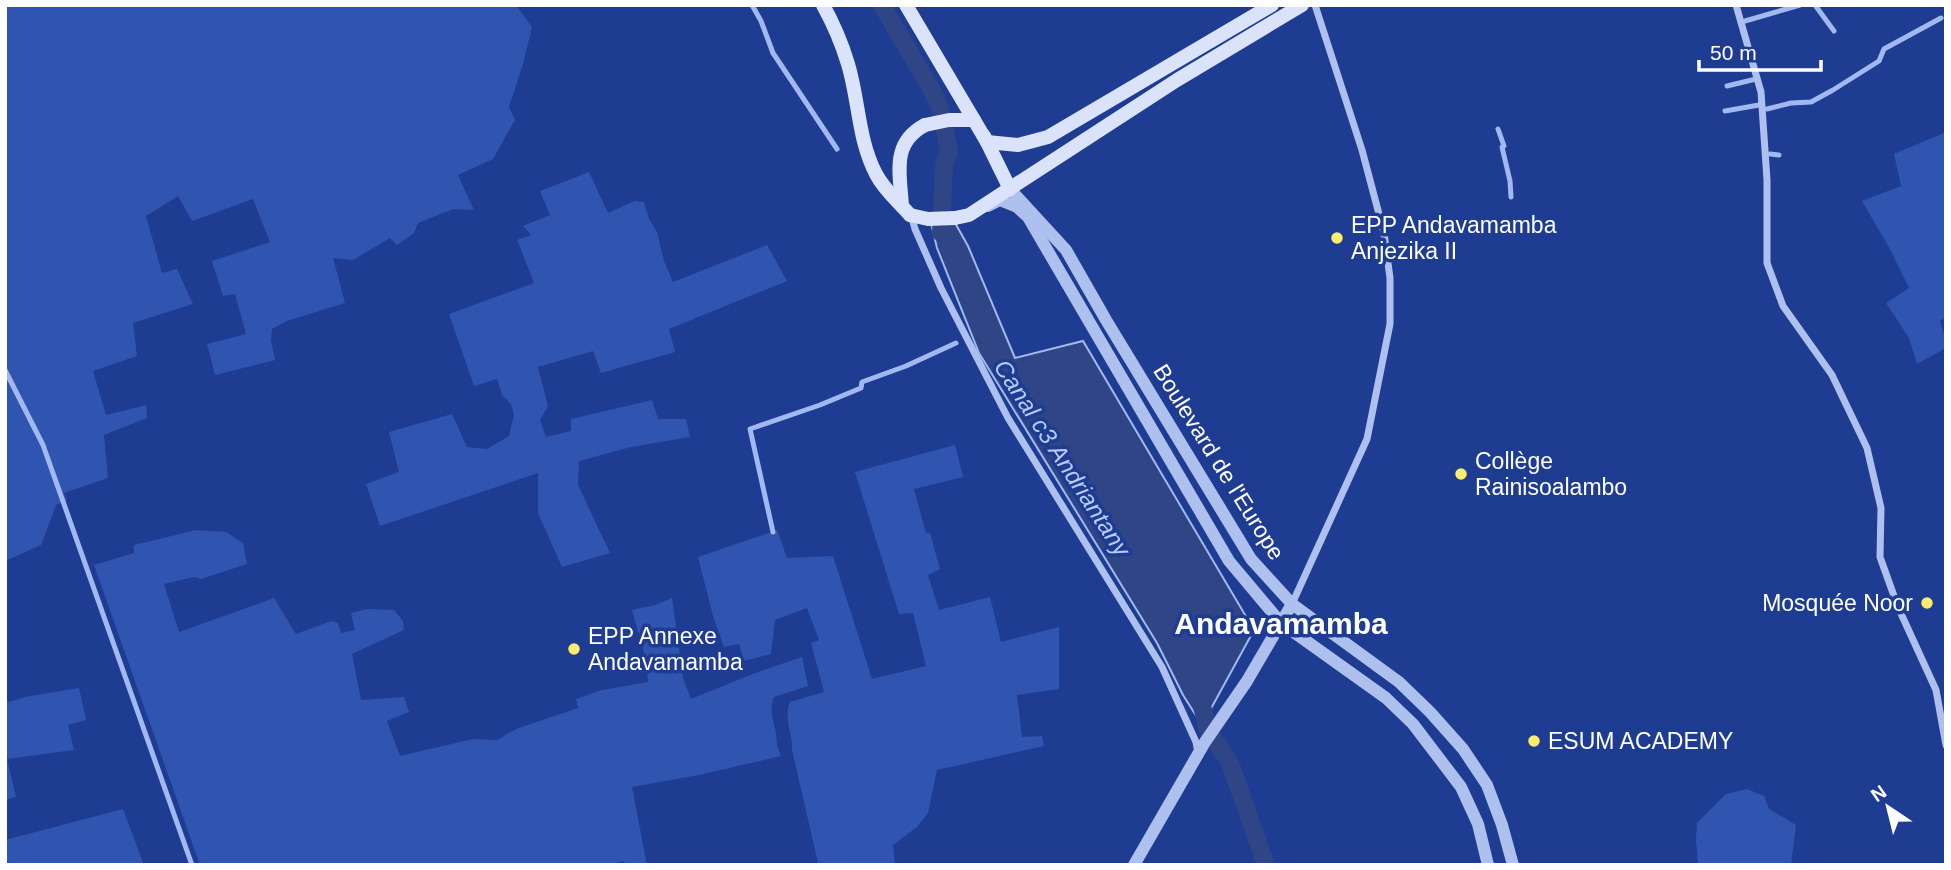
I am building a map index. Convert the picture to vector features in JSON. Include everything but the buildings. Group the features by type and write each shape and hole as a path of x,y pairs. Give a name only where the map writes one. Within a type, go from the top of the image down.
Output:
{"main road":[{"path":"823,5 849,65 868,156 876,175 906,210 928,219 962,217 1010,189 1177,80 1302,5"},
{"path":"906,5 987,142"},
{"path":"987,142 1018,145 1048,137 1272,5"},
{"path":"906,210 900,153 906,140 914,131 925,125 949,120 974,120 1010,189"}],"street":[{"path":"1135,865 1198,754 1247,681 1292,604 1367,439 1390,324 1390,278 1384,233 1362,150 1315,5"},
{"path":"1736,5 1761,92 1767,180 1767,263 1783,306 1832,375 1867,448 1881,508 1880,557 1898,607 1936,690 1946,745"},
{"name":"Boulevard de l'Europe","path":"1010,189 1066,250 1251,559 1292,604 1399,682 1462,749 1486,785 1502,825 1513,865"},
{"path":"962,217 1000,200 1017,207 1028,217 1229,561 1281,623 1386,698 1413,724 1461,787 1478,824 1488,865"},
{"path":"906,210 907,204 941,288 1008,418 1162,667 1196,742 1198,754"}],"shaded area":[{"path":"5,5 516,5 532,27 509,107 515,120 493,159 458,175 474,210 453,209 418,223 414,233 397,245 390,238 353,260 333,258 345,303 287,321 272,329 275,360 215,375 207,344 246,334 235,294 223,296 212,261 270,242 253,199 192,221 178,196 146,216 162,273 177,269 193,304 133,323 137,356 93,371 106,415 146,405 147,418 104,435 108,478 64,493 67,501 56,505 41,545 5,561 5,372 22,398 5,368"},
{"path":"1946,132 1946,317 1940,321 1946,348 1917,364 1909,338 1886,303 1909,288 1862,201 1901,186 1894,154"},
{"path":"589,172 608,213 635,201 644,202 673,282 767,245 787,281 669,329 675,352 601,373 593,351 538,367 548,406 540,420 546,437 571,431 571,419 652,400 658,419 686,419 690,437 631,447 579,461 578,485 610,553 562,567 538,513 538,473 380,526 366,484 399,472 389,432 452,414 467,447 487,449 509,436 514,415 511,404 502,395 497,379 474,386 449,314 534,283 517,240 531,235 523,226 550,215 540,191"},
{"path":"955,445 963,477 914,489 926,533 930,533 940,569 928,575 939,610 990,597 1001,642 1059,627 1059,689 1017,695 1022,737 1042,736 1044,746 937,770 928,813 917,827 893,845 895,865 814,865 818,863 792,750 788,720 790,702 824,692 811,643 819,640 807,608 775,620 771,654 744,661 739,644 724,647 698,557 777,530 787,558 833,556 872,679 926,666 913,613 899,614 855,472"},
{"path":"196,530 226,532 243,543 247,564 201,579 194,577 164,584 179,632 274,598 296,634 331,621 338,623 341,633 355,630 351,613 367,609 394,610 403,621 404,630 352,654 361,700 404,697 409,712 387,721 400,756 473,739 497,740 516,729 578,708 576,699 602,690 648,682 646,660 632,610 672,598 683,678 691,699 802,657 808,686 774,697 772,715 781,756 632,787 647,865 626,865 624,861 607,865 200,865 94,565 134,553 134,545"},
{"path":"79,688 86,720 68,725 74,750 7,759 16,797 5,800 5,703"},
{"path":"1747,789 1764,796 1769,809 1796,825 1791,865 1698,865 1697,823 1726,794"},
{"path":"123,809 144,865 5,865 5,840"}],"water":[{"path":"930,219 954,221 968,246 1015,358 1083,341 1254,630 1202,725 1183,695 1157,643 979,353 937,248"}],"waterway":[{"path":"752,5 773,53 837,149"},
{"name":"Canal c3 Andriantany","path":"882,5 940,108 949,151 944,165 941,233"},
{"path":"1745,21 1800,5"},
{"path":"1815,5 1834,31"},
{"path":"1767,109 1791,103 1811,102 1879,61 1884,49 1941,18"},
{"path":"1727,86 1756,79"},
{"path":"1725,111 1759,105"},
{"path":"1498,129 1504,146 1502,147 1511,197"},
{"path":"1770,154 1779,155"},
{"path":"773,532 750,429 861,388 862,382 956,343"},
{"path":"5,370 43,445 192,865"},
{"name":"Canal c3 Andriantany","path":"1200,698 1208,730 1230,763 1266,865"}],"place":[{"name":"EPP Andavamamba Anjezika II","path":"1337,238"},
{"name":"Collège Rainisoalambo","path":"1461,474"},
{"name":"Mosquée Noor","path":"1927,603"},
{"name":"EPP Annexe Andavamamba","path":"574,649"},
{"name":"ESUM ACADEMY","path":"1534,741"}],"district":[{"name":"Andavamamba","path":"1281,624"}]}
